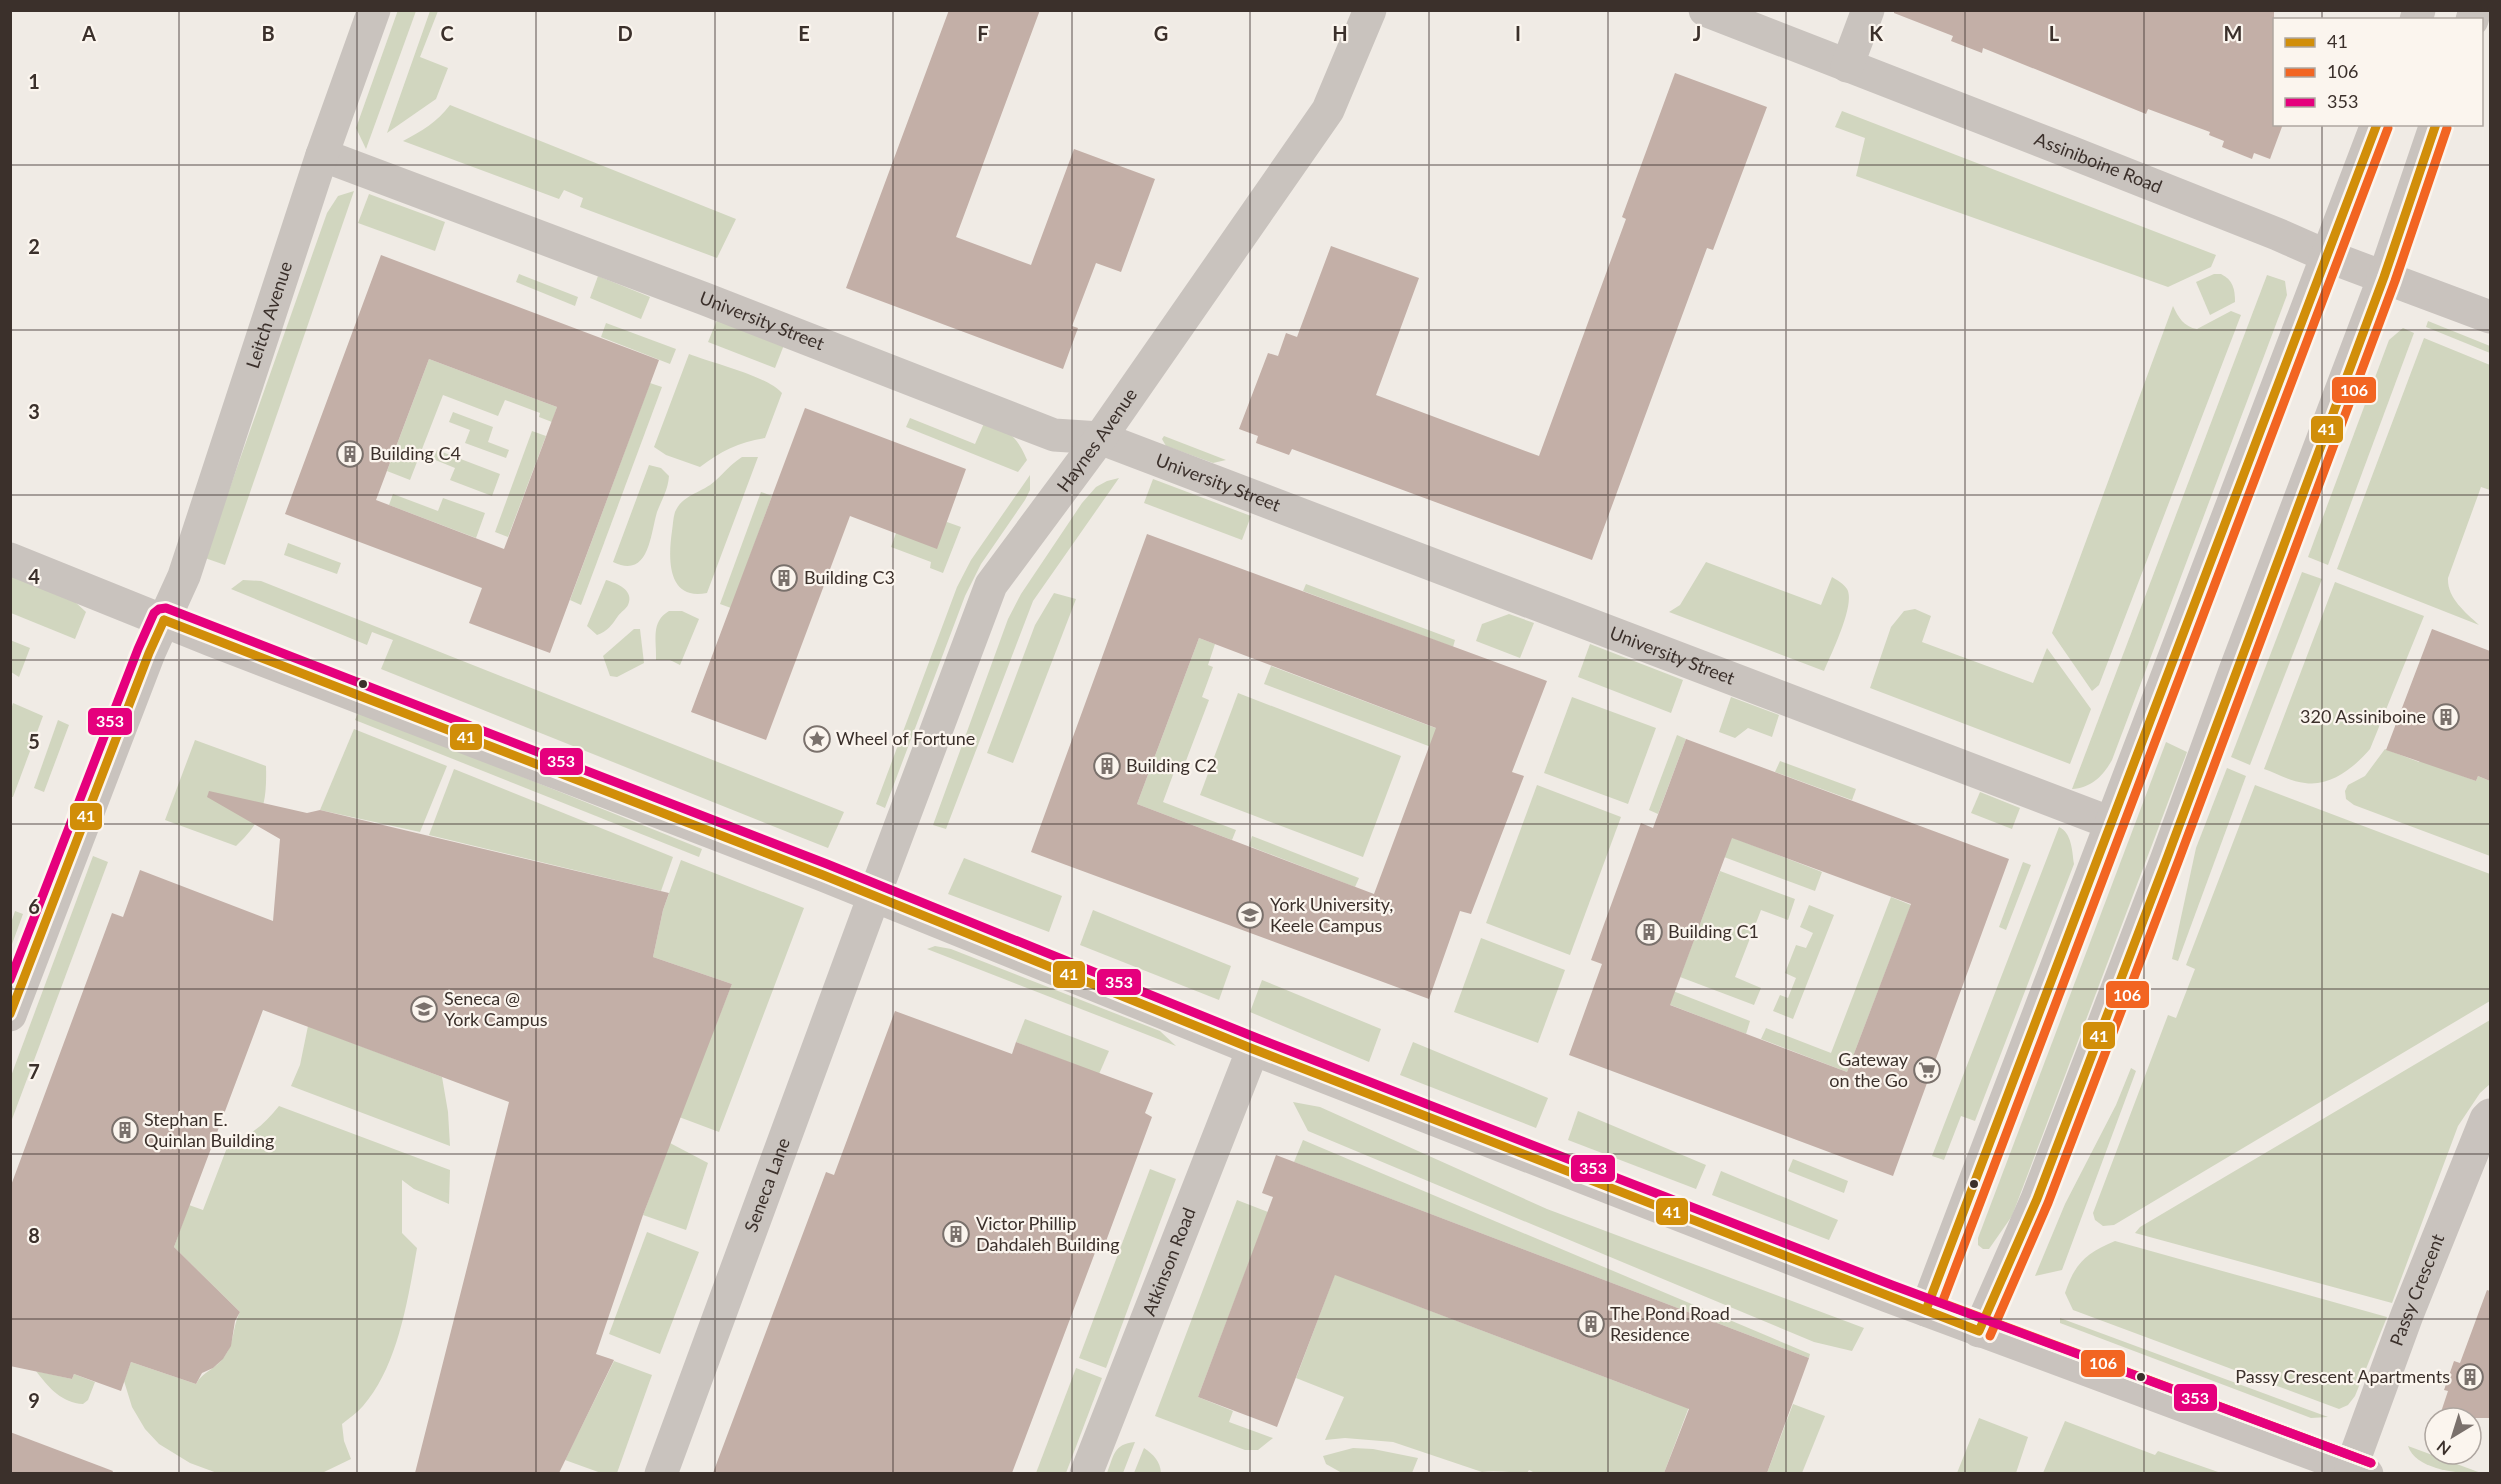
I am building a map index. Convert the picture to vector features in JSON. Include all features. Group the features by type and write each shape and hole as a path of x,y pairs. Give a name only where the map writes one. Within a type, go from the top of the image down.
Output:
{"street":[{"name":"Leitch Avenue","path":"10,1015 149,653 184,576 322,155 374,10"},
{"name":"Haynes Avenue","path":"874,896 991,585 1100,438 1328,110 1370,10"},
{"name":"Assiniboine Road","path":"1705,10 2091,160 2328,256 2490,317"},
{"path":"1847,66 1869,10"},
{"path":"1926,1310 2376,126"},
{"path":"1979,1331 2037,1198 2384,277 2435,126"},
{"name":"University Street","path":"322,155 683,291 1054,435 1100,438 2111,823"},
{"path":"10,559 874,896 1253,1049 1979,1331 2359,1471"},
{"name":"Seneca Lane","path":"661,1473 874,896"},
{"name":"Atkinson Road","path":"1086,1473 1253,1049"},
{"name":"Passy Crescent","path":"2359,1471 2407,1315 2486,1119 2490,1115"}],"green space":[{"path":"398,10 416,11 366,149 356,128"},
{"path":"430,11 438,11 420,57 448,68 436,99 387,133"},
{"path":"450,105 736,219 717,258 580,207 583,198 564,190 559,199 403,141 429,126"},
{"path":"1842,111 2216,255 2211,267 2168,287 1856,176 1865,138 1835,127"},
{"path":"354,191 225,565 205,558 327,213 338,196"},
{"path":"369,194 445,222 435,251 358,223"},
{"path":"519,274 578,297 575,306 516,282"},
{"path":"2214,274 2221,274 2231,282 2235,302 2210,315 2196,282"},
{"path":"2267,275 2285,281 2287,295 2112,760 2105,771 2091,784 2072,789"},
{"path":"598,276 650,297 641,319 590,298"},
{"path":"2173,306 2182,321 2197,329 2231,311 2241,315 2099,685 2092,691 2052,633"},
{"path":"717,320 784,345 775,368 708,342"},
{"path":"2428,321 2490,346 2490,353 2426,327"},
{"path":"606,323 676,349 670,364 601,337"},
{"path":"2403,328 2414,333 2328,565 2308,557 2389,340"},
{"path":"2424,338 2490,365 2490,490 2481,487 2448,578 2450,592 2463,610 2479,625 2337,569"},
{"path":"689,354 764,381 782,393 765,438 731,448 700,467 666,455 654,447"},
{"path":"429,359 557,407 552,422 539,417 540,413 505,400 498,416 443,395 410,480 387,471"},
{"path":"650,383 662,387 581,605 570,600"},
{"path":"453,412 493,427 488,442 509,450 506,458 465,443 470,430 449,422"},
{"path":"910,418 975,444 985,421 1011,435 1020,445 1027,460 1018,472 906,427"},
{"path":"532,431 546,436 508,537 495,532"},
{"path":"1164,436 1226,460 1213,463 1166,446 1162,439"},
{"path":"437,450 500,474 492,496 450,480 455,468 433,459"},
{"path":"742,457 758,457 707,593 694,594 684,591 673,576 671,565 670,554 675,512 683,501 710,485"},
{"path":"649,465 661,468 669,476 667,486 646,552 634,565 625,566 613,562"},
{"path":"1030,475 1030,490 1025,500 981,564 965,596 885,808 876,804 957,587 971,560"},
{"path":"1119,478 1033,601 946,829 933,825 1008,619 1021,594 1082,503 1096,487"},
{"path":"1153,479 1251,516 1242,540 1144,503"},
{"path":"761,492 772,496 731,608 720,604"},
{"path":"393,494 438,511 443,498 485,513 476,538 389,505"},
{"path":"947,522 961,527 943,573 930,568 931,562 891,547 896,533"},
{"path":"288,543 341,563 337,574 284,555"},
{"path":"1706,562 1821,605 1832,577 1844,585 1849,596 1846,617 1824,671 1669,612 1680,605"},
{"path":"2302,572 2322,579 2250,765 2231,757"},
{"path":"10,576 74,601 86,612 75,639 11,613"},
{"path":"243,580 261,581 844,812 828,848 381,669 393,640 372,632 367,645 231,589"},
{"path":"606,580 627,591 629,600 627,606 609,628 597,635 587,626"},
{"path":"2335,582 2424,616 2370,749 2349,769 2333,779 2314,783 2300,782 2264,769"},
{"path":"1306,584 1455,640 1453,647 1303,591"},
{"path":"1054,593 1076,599 1013,763 987,753 1035,625"},
{"path":"1915,609 1931,616 1922,642 2033,683 2047,648 2091,709 2070,764 1870,688 1891,627 1904,611"},
{"path":"669,611 682,611 699,619 680,665 670,660 656,660 657,626 663,615"},
{"path":"1509,614 1534,623 1520,658 1476,641 1482,624"},
{"path":"634,629 640,629 644,663 617,677 610,676 603,656"},
{"path":"1199,638 1215,644 1208,665 1213,667 1202,697 1209,700 1181,774 1174,772 1163,802 1236,830 1232,840 1137,804"},
{"path":"10,640 30,648 19,677 11,672"},
{"path":"1590,644 1683,680 1671,713 1578,677"},
{"path":"1271,666 1462,738 1455,756 1264,684"},
{"path":"1238,693 1401,756 1363,857 1200,795"},
{"path":"1572,697 1656,728 1628,804 1544,773"},
{"path":"1731,697 1779,715 1772,737 1748,728 1735,738 1719,732"},
{"path":"13,703 43,716 13,797 10,797 10,713"},
{"path":"359,711 702,849 699,857 355,720"},
{"path":"58,720 69,725 44,792 34,788"},
{"path":"354,729 447,766 420,832 320,810"},
{"path":"1677,735 1686,739 1658,814 1649,810"},
{"path":"195,740 266,766 266,791 262,810 252,828 236,846 165,820"},
{"path":"2166,742 2187,752 2012,1216 1989,1249 1983,1249 1978,1245 1978,1238"},
{"path":"2385,749 2419,762 2423,755 2444,769 2476,781 2478,776 2490,781 2490,856 2354,805 2346,799 2345,791 2348,785 2365,776"},
{"path":"1780,761 1856,789 1852,800 1775,772"},
{"path":"2227,768 2246,776 2178,961 2172,959 2196,848"},
{"path":"454,769 673,857 661,891 429,835"},
{"path":"1537,785 1621,817 1570,955 1486,923"},
{"path":"2255,785 2490,874 2490,1001 2114,1225 2103,1226 2095,1220 2093,1213 2168,1015 2176,1018 2195,969 2186,965"},
{"path":"1980,792 2020,808 2012,829 1971,813"},
{"path":"2059,827 2067,833 2074,864 1975,1121 1961,1116 1944,1160 1932,1156"},
{"path":"1252,836 1359,878 1355,887 1249,846"},
{"path":"1731,837 1822,872 1815,891 1724,857"},
{"path":"93,856 108,862 11,1122 11,1076"},
{"path":"964,858 1062,896 1049,932 948,894"},
{"path":"681,860 804,908 719,1132 679,1117 732,984 653,957 663,910"},
{"path":"2023,862 2031,865 2006,930 1999,927"},
{"path":"1720,871 1795,899 1788,920 1761,910 1735,977 1761,988 1754,1005 1680,977"},
{"path":"1891,897 1911,905 1847,1072 1761,1039 1766,1028 1831,1053"},
{"path":"1809,905 1834,915 1793,1019 1773,1011 1780,995 1788,998 1796,978 1785,973 1796,945 1806,948 1813,933 1800,927"},
{"path":"1093,910 1231,966 1219,1000 1080,945"},
{"path":"15,911 23,914 11,947 11,923"},
{"path":"1481,938 1565,970 1538,1043 1454,1012"},
{"path":"935,946 951,949 1160,1031 1176,1046 927,949"},
{"path":"1262,980 1381,1029 1369,1062 1250,1012"},
{"path":"1673,991 1750,1021 1746,1034 1668,1004"},
{"path":"1025,1019 1109,1051 1099,1074 1016,1042"},
{"path":"2490,1020 2490,1084 2480,1093 2458,1126 2392,1303 2135,1233 2140,1227"},
{"path":"308,1026 442,1077 448,1112 450,1146 291,1086 300,1065"},
{"path":"1413,1042 1548,1098 1536,1128 1400,1075"},
{"path":"2131,1068 2136,1071 2062,1270 2035,1276 2065,1204 2116,1105"},
{"path":"1293,1102 1320,1107 1547,1209 1864,1328 1852,1351 1814,1342 1308,1131"},
{"path":"279,1106 450,1170 449,1204 414,1189 402,1180 402,1233 417,1248 414,1268 400,1331 385,1372 363,1406 342,1424 344,1441 351,1459 322,1473 217,1473 190,1463 159,1444 145,1429 132,1407 124,1381 131,1362 196,1384 228,1352 240,1312 174,1247 189,1205 203,1210 228,1145 256,1129"},
{"path":"1578,1111 1706,1165 1696,1189 1568,1140"},
{"path":"1303,1140 1810,1354 1809,1358 1294,1162"},
{"path":"670,1143 708,1163 686,1230 643,1215"},
{"path":"1793,1159 1848,1181 1844,1193 1788,1171"},
{"path":"1150,1169 1176,1179 1106,1368 1079,1358"},
{"path":"1721,1171 1838,1220 1829,1240 1712,1195"},
{"path":"1237,1200 1268,1212 1198,1397 1233,1411 1229,1422 1273,1438 1258,1450 1245,1450 1155,1416"},
{"path":"647,1232 699,1252 660,1354 609,1334"},
{"path":"2115,1241 2387,1317 2355,1396 2348,1405 2339,1409 2073,1310 2065,1293 2073,1274 2089,1255"},
{"path":"1344,1250 1373,1289 1652,1395 1698,1383 1664,1473 1537,1474 1529,1470 1527,1473 1482,1472 1393,1442 1345,1438 1325,1440 1344,1397 1296,1378"},
{"path":"2060,1318 2328,1417 2311,1418 2060,1323"},
{"path":"614,1361 652,1375 617,1473 601,1473 565,1460"},
{"path":"1076,1368 1102,1378 1066,1473 1036,1473"},
{"path":"36,1371 72,1379 74,1374 95,1382 88,1400 83,1404 75,1403 57,1394"},
{"path":"1793,1404 1825,1416 1802,1473 1767,1473"},
{"path":"1979,1418 2028,1437 2016,1473 1957,1473"},
{"path":"2065,1421 2155,1455 2158,1451 2221,1473 2043,1473"},
{"path":"1135,1442 1123,1473 1107,1473 1118,1448"},
{"path":"2408,1446 2423,1452 2423,1462 2420,1460"},
{"path":"1144,1448 1156,1459 1161,1473 1134,1473"},
{"path":"1353,1448 1373,1449 1418,1458 1412,1473 1342,1473 1326,1464 1323,1456"},
{"path":"2432,1466 2462,1466 2481,1473 2461,1473"}],"building":[{"path":"949,10 1040,10 956,237 1031,265 1074,149 1155,179 1121,272 1096,263 1072,326 1078,328 1063,369 846,288"},
{"path":"1894,10 2274,10 2273,126 2282,126 2270,159 2254,153 2252,159 2222,147 2224,141 2209,135 2210,132 2148,109 2146,114 1983,48 1982,53 1951,41 1953,36 1894,13"},
{"path":"1675,73 1767,107 1713,250 1707,248 1592,560 1292,449 1289,455 1256,443 1258,436 1239,429 1268,353 1278,356 1286,333 1297,337 1331,246 1419,278 1376,395 1539,456 1626,219 1622,217"},
{"name":"Building C4","path":"381,255 659,360 550,653 469,623 482,588 285,514","holes":["429,359 557,407 504,549 376,500"]},
{"name":"Building C3","path":"805,408 966,469 937,549 850,516 766,740 691,712"},
{"name":"Building C2","path":"1147,534 1547,681 1512,772 1524,776 1471,914 1460,911 1429,999 1031,852","holes":["1199,638 1436,728 1374,894 1137,804"]},
{"name":"320 Assiniboine","path":"2432,629 2490,651 2490,781 2478,776 2476,781 2386,750"},
{"name":"Building C1","path":"1686,739 2009,859 1893,1176 1569,1055 1602,964 1591,960 1641,823 1653,828","holes":["1732,838 1911,904 1847,1072 1670,1005"]},
{"name":"Stephan E. Quinlan Building","path":"209,791 307,813 320,810 669,893 653,957 732,984 643,1215 596,1354 614,1360 559,1473 415,1473 509,1102 263,1010 174,1247 240,1312 235,1321 231,1346 223,1359 213,1368 202,1373 196,1384 131,1362 121,1391 74,1374 72,1379 10,1366 10,1188 112,913 123,917 140,870 273,921 280,839 207,797"},
{"name":"Victor Phillip Dahdaleh Building","path":"895,1011 1012,1054 1016,1042 1153,1093 1145,1113 1152,1117 1102,1252 1096,1250 1012,1473 713,1473 826,1172 834,1175"},
{"name":"The Pond Road Residence","path":"1276,1155 1809,1358 1767,1473 1664,1473 1689,1409 1335,1275 1277,1427 1198,1397 1273,1197 1262,1193"},
{"name":"Passy Crescent Apartments","path":"2487,1290 2490,1291 2490,1418 2483,1418 2483,1406 2443,1406 2448,1391 2444,1390 2454,1361 2460,1363"},
{"path":"10,1432 113,1471 112,1473 10,1473"}],"transit line":[{"name":"41","path":"1926,1310 2376,126"},
{"name":"41","path":"164,620 823,875 1253,1049 1979,1331 2037,1199 2167,858 2384,277 2435,126"},
{"name":"106","path":"2371,1463 1942,1303 2388,128"},
{"name":"106","path":"1990,1336 2048,1203 2178,862 2395,281 2447,128"},
{"name":"353","path":"10,980 138,649 154,613 166,608 827,864 1257,1038 1892,1285 2371,1463"},
{"name":"41","path":"10,1014 149,653 164,620"}],"place":[{"name":"Building C4","path":"350,454"},
{"name":"Building C3","path":"784,578"},
{"name":"320 Assiniboine","path":"2446,717"},
{"name":"Wheel of Fortune","path":"817,739"},
{"name":"Building C2","path":"1107,766"},
{"name":"York University, Keele Campus","path":"1250,915"},
{"name":"Building C1","path":"1649,932"},
{"name":"Seneca @ York Campus","path":"424,1009"},
{"name":"Gateway on the Go","path":"1927,1070"},
{"name":"Stephan E. Quinlan Building","path":"125,1130"},
{"name":"Victor Phillip Dahdaleh Building","path":"956,1234"},
{"name":"The Pond Road Residence","path":"1591,1324"},
{"name":"Passy Crescent Apartments","path":"2470,1377"}]}
